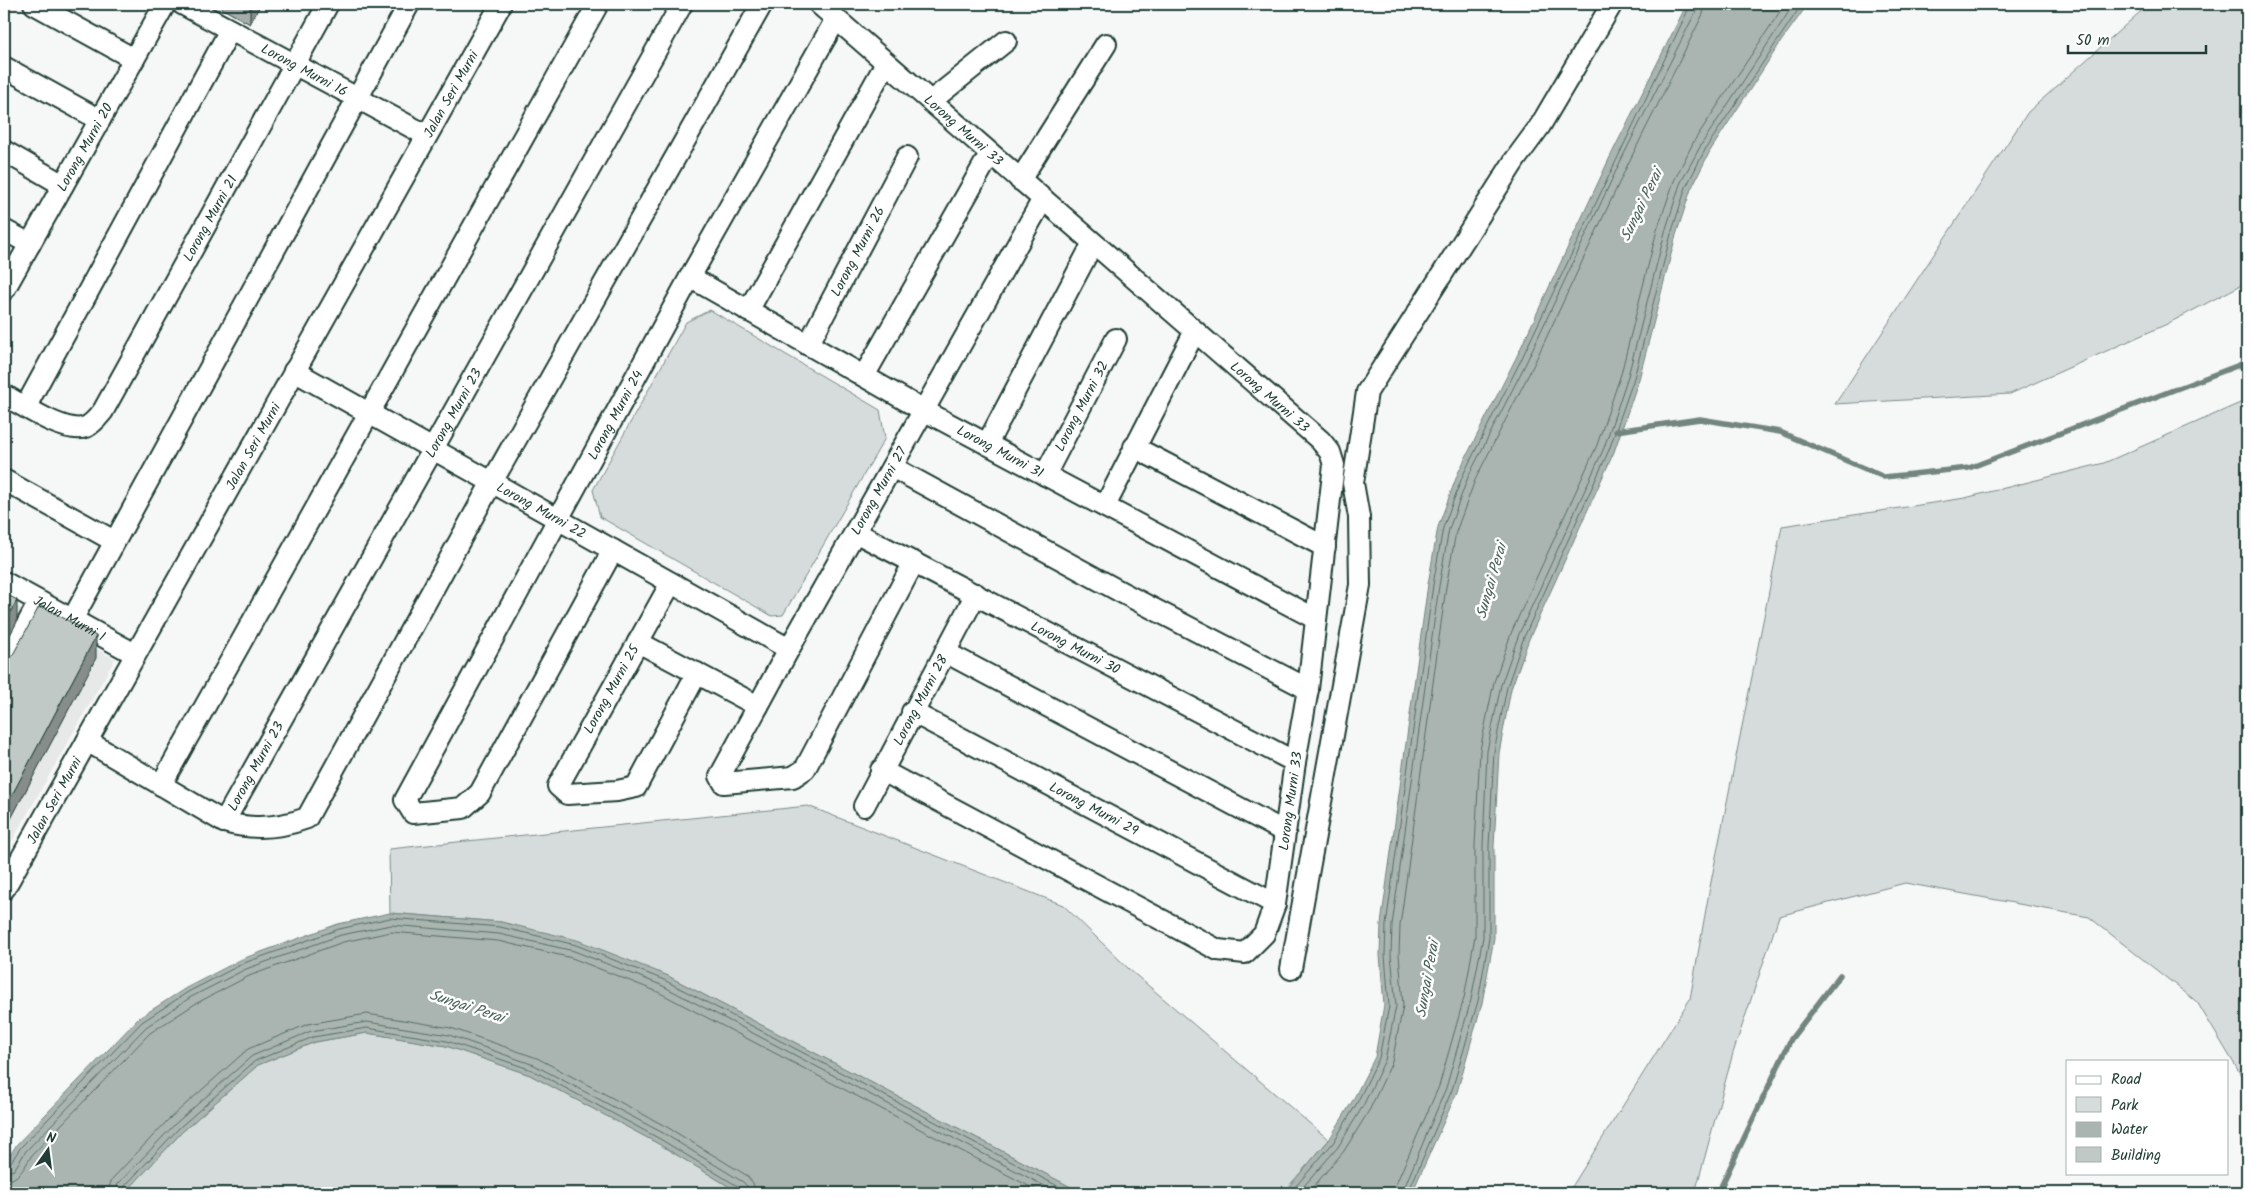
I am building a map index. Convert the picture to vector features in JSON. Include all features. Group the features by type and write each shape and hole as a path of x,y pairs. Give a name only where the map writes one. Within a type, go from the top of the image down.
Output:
{"street":[{"path":"34,4 134,59"},
{"name":"Lorong Murni 20","path":"4,290 165,4"},
{"name":"Lorong Murni 16","path":"182,4 426,135"},
{"name":"Lorong Murni 21","path":"26,406 62,426 85,427 96,421 328,4"},
{"path":"72,620 409,4"},
{"name":"Jalan Seri Murni","path":"4,889 501,4"},
{"path":"161,785 598,4"},
{"name":"Lorong Murni 23","path":"224,822 682,4"},
{"path":"87,741 224,822 239,826 285,826 307,818 492,482 762,4"},
{"name":"Lorong Murni 33","path":"819,4 1320,440 1330,452 1334,465 1308,689 1295,762 1275,904 1264,934 1245,953 1218,950 881,770"},
{"path":"1291,969 1360,585 1359,517 1353,482 1367,392 1515,160 1540,126 1612,4"},
{"name":"Lorong Murni 24","path":"613,550 480,793 464,808 413,813 405,800 690,277 836,19"},
{"path":"4,395 26,406 230,30"},
{"path":"931,101 1006,41"},
{"path":"1020,180 1106,44"},
{"path":"748,310 886,63"},
{"path":"4,66 100,120"},
{"path":"4,151 63,185"},
{"path":"864,376 990,154"},
{"name":"Lorong Murni 26","path":"808,344 907,157"},
{"name":"Lorong Murni 27","path":"914,562 805,769 793,777 724,783 720,776 789,649 1043,199"},
{"path":"4,230 30,244"},
{"path":"987,444 1093,243"},
{"name":"Lorong Murni 31","path":"690,277 923,410 1316,618"},
{"path":"1105,506 1195,331"},
{"name":"Lorong Murni 32","path":"1046,475 1116,339"},
{"name":"Lorong Murni 22","path":"294,371 789,649"},
{"path":"1134,447 1325,547"},
{"path":"892,467 1121,592 1308,689"},
{"path":"4,480 114,541"},
{"name":"Lorong Murni 30","path":"855,532 1295,762"},
{"name":"Jalan Murni 1","path":"4,582 135,654"},
{"name":"Lorong Murni 25","path":"671,583 558,786 567,794 617,792 636,787 697,674"},
{"name":"Lorong Murni 28","path":"864,806 881,770 976,594"},
{"path":"4,667 39,602"},
{"path":"638,642 758,706"},
{"path":"945,652 1285,832"},
{"name":"Lorong Murni 29","path":"912,712 1275,904"}],"shaded area":[{"path":"4,599 115,659 4,855"}],"green space":[{"path":"2149,4 2247,4 2247,282 2167,324 2010,394 1835,404 2028,112"},
{"path":"710,310 880,410 885,438 783,615 772,616 600,517 593,490 686,322"},
{"path":"2247,400 2247,1085 2197,1002 2089,917 1905,883 1779,916 1733,1053 1695,1193 1568,1193 1690,999 1709,892 1782,526 1965,498 2104,463"},
{"path":"808,806 1063,905 1130,970 1329,1140 1283,1193 1082,1193 666,975 501,922 390,913 389,849"},
{"path":"367,1033 446,1046 530,1075 657,1143 740,1193 125,1193 182,1132 258,1065 315,1042"}],"water":[{"name":"Sungai Perai","path":"1687,4 1808,4 1782,40 1710,151 1691,189 1676,235 1639,379 1614,452 1529,639 1511,689 1499,753 1494,846 1494,938 1482,1003 1457,1092 1412,1193 1283,1193 1329,1140 1353,1100 1375,1057 1384,1005 1380,955 1381,924 1428,584 1438,527 1458,473 1516,358 1611,155"},
{"name":"Sungai Perai","path":"390,913 501,922 577,940 666,975 1082,1193 740,1193 657,1143 530,1075 446,1046 367,1033 315,1042 258,1065 182,1132 125,1193 4,1193 4,1165 17,1144 139,1018 186,988 242,959 338,924"}],"building":[{"path":"4,593 17,600 4,624"},
{"path":"40,605 96,636 4,810 4,671"}],"waterway":[{"path":"1616,431 1700,419 1780,432 1884,477 1969,468 2247,362"},
{"path":"1718,1193 1791,1039 1840,975"}]}
